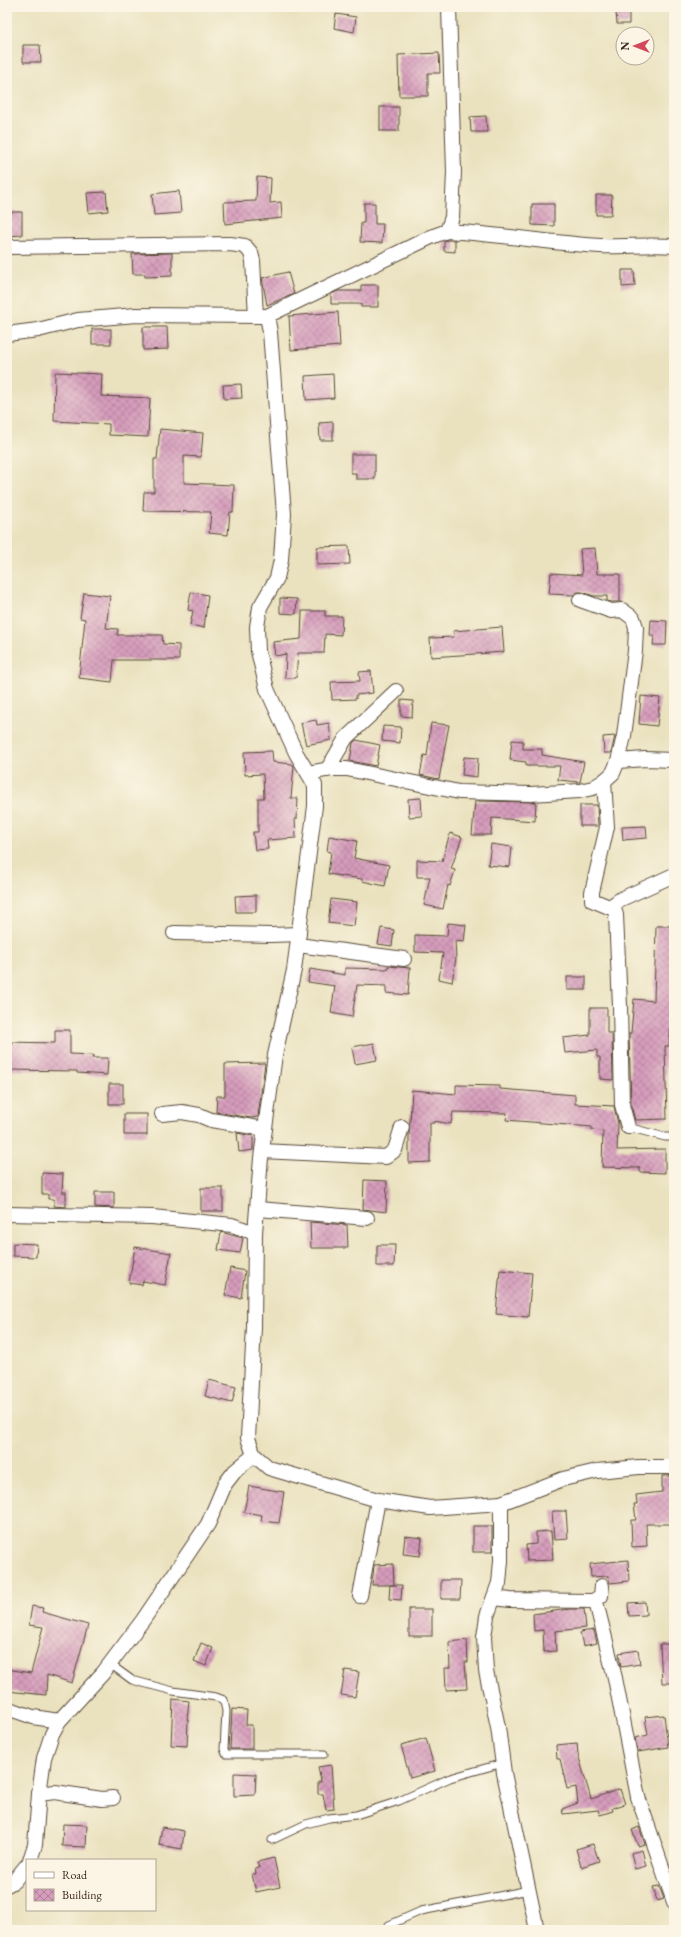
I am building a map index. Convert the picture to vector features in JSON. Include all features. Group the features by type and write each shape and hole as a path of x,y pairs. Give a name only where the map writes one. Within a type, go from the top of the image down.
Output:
{"street":[{"path":"447,231 452,217 454,172 449,7"},
{"path":"7,334 38,330 78,320 136,315 261,316 447,231 495,234 541,241 602,246 674,246"},
{"path":"7,247 196,244 230,244 245,246 251,253 253,261 261,316 270,332 284,514 281,560 277,578 260,607 257,627 258,651 267,689 296,753 315,785 315,806 294,970 275,1055 262,1151 255,1233 254,1327 248,1438 254,1455 269,1468 378,1500 430,1508 501,1503 563,1479 597,1471 639,1466 674,1467"},
{"path":"308,773 347,769 459,792 547,793 593,788 604,781 612,773 618,761 624,736 631,690 636,627 633,618 622,610 611,611 580,600"},
{"path":"327,770 346,738 396,691"},
{"path":"618,761 645,759 674,760"},
{"path":"604,781 607,827 594,884 592,900 614,909 616,915 622,1105 628,1127"},
{"path":"610,907 621,899 674,875"},
{"path":"174,933 271,935 404,959"},
{"path":"162,1114 182,1112 199,1115 212,1120 265,1129"},
{"path":"262,1151 386,1157 394,1150 402,1127"},
{"path":"258,1209 367,1218"},
{"path":"7,1214 152,1217 232,1225 255,1233"},
{"path":"30,1859 35,1845 39,1794 44,1758 52,1734 59,1721 110,1664 143,1620 208,1524 225,1484 235,1471 254,1455"},
{"path":"360,1596 378,1500"},
{"path":"501,1503 501,1561 499,1583 487,1616 484,1637 486,1671 537,1930"},
{"path":"494,1598 524,1601 593,1601 601,1596 602,1586"},
{"path":"593,1601 597,1606 613,1671 638,1797 674,1902"},
{"path":"7,1708 33,1717 59,1721"},
{"path":"39,1794 61,1792 102,1799 113,1798"},
{"path":"7,1885 14,1881 26,1866"}],"lane":[{"path":"628,1127 641,1132 674,1137"},
{"path":"110,1664 132,1680 173,1691 216,1697 224,1700 226,1711 226,1754 324,1754"},
{"path":"272,1840 306,1824 329,1818 356,1815 399,1801 450,1778 503,1763"},
{"path":"389,1925 421,1911 529,1890"}],"building":[{"path":"616,13 629,13 629,24 617,24"},
{"path":"336,14 356,17 354,32 334,28"},
{"path":"23,45 40,45 41,62 23,62"},
{"path":"439,53 440,73 428,73 428,96 399,96 398,55"},
{"path":"380,107 399,107 399,131 380,131"},
{"path":"486,116 487,132 471,132 470,117"},
{"path":"257,177 271,178 270,203 281,202 282,218 225,224 224,202 256,201"},
{"path":"179,191 181,213 154,215 152,194"},
{"path":"106,192 108,211 89,213 87,193"},
{"path":"596,195 612,195 611,215 596,215"},
{"path":"364,203 375,203 375,224 383,224 382,243 360,242 361,223 364,223"},
{"path":"532,204 554,204 554,226 532,225"},
{"path":"7,212 22,212 22,235 7,236"},
{"path":"455,240 455,252 444,251 444,241"},
{"path":"172,253 172,276 145,277 145,274 133,274 132,254"},
{"path":"622,270 634,270 635,286 622,287"},
{"path":"288,272 294,294 267,305 262,278"},
{"path":"361,285 378,285 378,307 361,307 361,304 331,304 331,294 338,291 361,291"},
{"path":"338,312 340,346 291,350 289,316"},
{"path":"143,327 167,327 168,349 143,350"},
{"path":"92,329 111,329 111,344 92,344"},
{"path":"55,372 102,374 101,396 150,398 148,437 109,435 109,424 54,421"},
{"path":"333,374 334,398 306,400 305,376"},
{"path":"241,384 242,398 224,399 223,385"},
{"path":"333,422 333,440 320,440 319,423"},
{"path":"160,429 203,433 201,457 184,456 184,483 234,485 233,512 230,512 228,535 209,533 211,512 143,511 144,492 154,492 154,459 157,459"},
{"path":"351,454 375,454 375,479 356,479 356,473 351,473"},
{"path":"349,546 350,564 317,565 317,547"},
{"path":"595,548 597,574 620,574 620,602 607,601 607,596 594,596 582,592 578,592 573,595 549,594 551,573 582,575 580,549"},
{"path":"191,592 208,595 204,628 190,625 193,611 188,610"},
{"path":"84,593 110,596 106,628 118,629 117,635 162,635 163,644 179,645 179,660 114,660 112,682 79,678 85,619 80,618"},
{"path":"280,598 297,599 296,614 280,613"},
{"path":"302,611 325,611 325,616 342,616 341,635 325,634 324,653 298,653 296,678 285,678 286,654 275,656 273,642 301,639"},
{"path":"651,620 667,621 666,645 653,645 654,636 650,636"},
{"path":"502,627 504,652 431,657 430,638 454,637 453,631"},
{"path":"371,671 373,693 356,695 356,699 332,700 331,682 360,681 359,672"},
{"path":"641,696 660,698 657,726 639,724"},
{"path":"401,700 413,701 412,717 401,716"},
{"path":"316,720 317,725 329,723 331,740 306,745 301,723"},
{"path":"431,723 449,725 439,779 420,775 424,755 427,756"},
{"path":"383,726 401,727 400,743 382,741"},
{"path":"615,736 611,753 604,753 603,737"},
{"path":"356,740 380,745 376,766 350,761 353,743"},
{"path":"512,740 523,741 523,749 542,749 542,755 584,762 580,782 558,780 560,766 526,766 526,762 510,760"},
{"path":"272,751 273,762 292,764 294,766 291,798 298,798 297,819 295,819 296,838 267,840 268,849 255,850 253,832 258,832 258,798 264,798 263,774 245,775 244,752"},
{"path":"464,757 478,758 477,777 462,775"},
{"path":"421,798 422,816 409,817 408,799"},
{"path":"475,801 536,802 535,821 492,818 491,835 472,835"},
{"path":"580,805 597,805 598,826 580,826"},
{"path":"646,826 647,838 623,840 622,827"},
{"path":"450,833 462,837 451,869 455,870 450,886 448,885 443,909 424,905 430,877 417,877 417,860 442,861"},
{"path":"329,836 357,841 354,858 389,865 385,886 362,881 362,879 328,874 331,852 327,851"},
{"path":"491,844 512,847 510,867 488,865"},
{"path":"256,895 256,912 236,912 235,896"},
{"path":"331,899 357,902 354,926 328,923"},
{"path":"448,923 466,925 464,942 455,941 456,958 452,982 439,979 443,953 415,952 415,935 447,936"},
{"path":"656,926 674,926 674,991 669,1046 665,1046 667,1119 635,1120 631,1105 629,1033 631,1033 634,999 654,1001"},
{"path":"381,928 394,930 392,946 378,944"},
{"path":"388,966 410,968 408,995 386,993 386,986 357,985 352,1017 331,1013 335,986 308,982 310,969 345,975 345,968 388,969"},
{"path":"567,977 586,977 586,990 567,990"},
{"path":"590,1008 607,1008 607,1033 612,1033 613,1080 600,1079 600,1057 597,1057 597,1050 565,1053 563,1038 590,1035"},
{"path":"55,1030 70,1030 70,1054 93,1055 92,1058 108,1058 107,1075 77,1073 77,1071 7,1070 7,1042 55,1043"},
{"path":"374,1043 377,1060 355,1064 352,1047"},
{"path":"265,1063 258,1117 251,1118 216,1112 217,1096 225,1096 225,1064"},
{"path":"109,1084 123,1084 123,1104 109,1104"},
{"path":"456,1085 500,1086 500,1089 575,1095 575,1104 614,1106 618,1124 617,1150 665,1149 665,1173 640,1172 640,1168 602,1167 603,1131 592,1130 592,1127 506,1120 507,1113 453,1112 451,1124 434,1121 434,1123 430,1123 430,1162 409,1163 412,1090 456,1094"},
{"path":"124,1114 147,1114 147,1135 124,1135"},
{"path":"237,1133 253,1136 253,1150 239,1152"},
{"path":"42,1173 63,1174 62,1192 66,1192 66,1207 54,1206 54,1199 48,1199 48,1194 42,1194"},
{"path":"364,1180 387,1181 386,1212 363,1209"},
{"path":"201,1188 223,1188 223,1211 201,1211"},
{"path":"95,1192 114,1192 114,1208 95,1207"},
{"path":"310,1222 347,1225 348,1248 311,1248"},
{"path":"221,1232 243,1238 240,1253 218,1250"},
{"path":"13,1243 37,1244 36,1257 13,1256"},
{"path":"377,1245 395,1245 394,1266 377,1266"},
{"path":"135,1247 171,1253 165,1285 143,1281 142,1285 129,1283"},
{"path":"230,1268 245,1271 241,1298 225,1295"},
{"path":"500,1270 532,1273 528,1317 496,1314"},
{"path":"209,1380 236,1387 232,1403 205,1396"},
{"path":"662,1476 674,1476 674,1524 646,1524 647,1546 632,1547 631,1520 636,1520 634,1504 637,1504 636,1495 662,1492"},
{"path":"249,1486 284,1492 279,1523 261,1521 262,1515 244,1512"},
{"path":"552,1511 566,1511 568,1539 554,1540"},
{"path":"473,1526 492,1526 492,1552 473,1552"},
{"path":"551,1531 553,1560 527,1561 526,1545 536,1544 536,1532"},
{"path":"405,1536 422,1538 420,1556 403,1554"},
{"path":"628,1560 629,1581 610,1583 608,1576 591,1577 590,1564"},
{"path":"393,1564 394,1585 372,1585 374,1565"},
{"path":"441,1580 461,1580 460,1599 441,1599"},
{"path":"390,1585 402,1585 401,1600 389,1599"},
{"path":"645,1602 646,1615 629,1616 628,1603"},
{"path":"32,1606 43,1608 42,1612 88,1625 72,1683 47,1675 46,1695 7,1691 7,1669 31,1673 43,1627 29,1625"},
{"path":"409,1609 432,1609 432,1636 409,1636"},
{"path":"569,1609 584,1609 586,1628 555,1631 556,1651 544,1652 543,1630 534,1631 533,1614"},
{"path":"594,1630 597,1643 583,1646 580,1632"},
{"path":"467,1640 468,1662 465,1662 467,1689 446,1690 445,1668 450,1668 449,1642"},
{"path":"201,1643 213,1648 206,1666 194,1661"},
{"path":"660,1644 672,1644 674,1683 662,1683"},
{"path":"638,1650 640,1664 621,1667 619,1653"},
{"path":"345,1670 359,1672 355,1697 341,1695"},
{"path":"173,1699 189,1701 187,1746 171,1745"},
{"path":"232,1709 247,1710 246,1725 252,1725 252,1749 230,1749"},
{"path":"664,1715 668,1747 638,1752 635,1738 648,1735 645,1717"},
{"path":"426,1738 435,1771 410,1778 401,1745"},
{"path":"577,1743 578,1754 591,1799 620,1789 625,1804 612,1808 613,1811 600,1815 598,1810 563,1814 562,1809 578,1803 576,1787 567,1789 560,1759 557,1759 556,1745"},
{"path":"331,1765 334,1809 326,1810 323,1794 318,1794 318,1782 321,1782 318,1767"},
{"path":"234,1773 256,1774 255,1795 234,1796"},
{"path":"63,1824 87,1825 86,1847 62,1846"},
{"path":"162,1827 184,1831 182,1849 159,1845"},
{"path":"639,1827 645,1844 638,1846 632,1830"},
{"path":"593,1844 599,1861 581,1867 576,1849"},
{"path":"642,1850 646,1866 635,1869 631,1853"},
{"path":"274,1858 280,1887 256,1892 252,1874 256,1874 255,1869 259,1868 257,1862"},
{"path":"659,1886 664,1899 657,1901 653,1887"}]}
